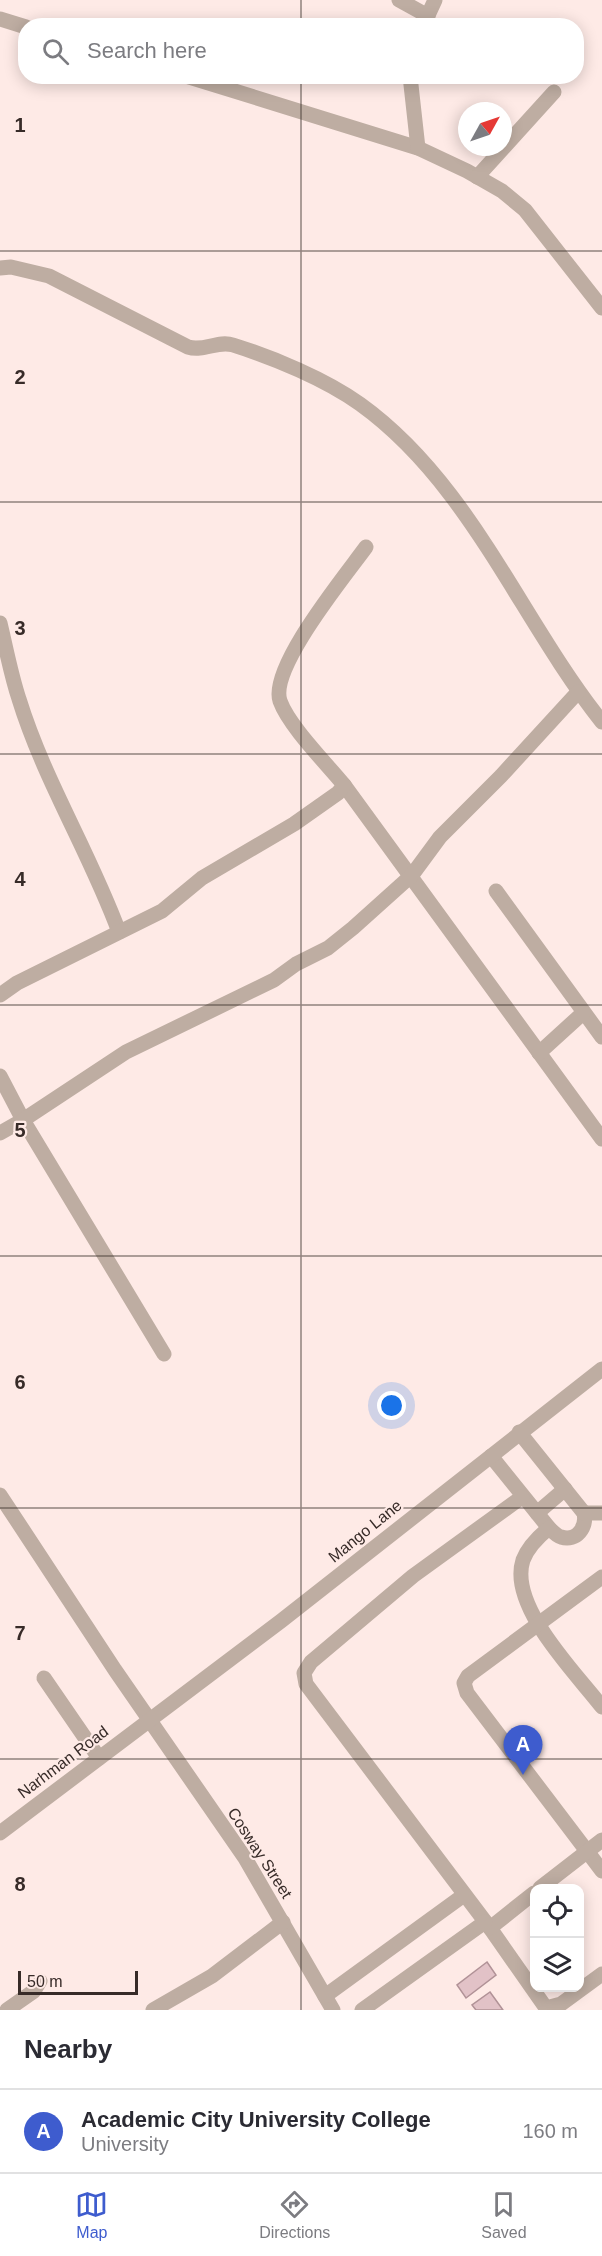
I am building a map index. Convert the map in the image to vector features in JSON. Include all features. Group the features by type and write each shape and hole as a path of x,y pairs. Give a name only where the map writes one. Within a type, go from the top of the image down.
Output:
{"street":[{"path":"399,0 422,18"},
{"path":"427,18 435,0"},
{"path":"0,19 18,25"},
{"path":"212,84 418,148 502,191 525,210 602,308"},
{"path":"411,84 418,148"},
{"path":"477,177 554,92"},
{"path":"0,268 11,267 49,276 188,347 202,349 230,344 322,381 360,404 412,451 456,503 578,692 602,722"},
{"path":"366,547 298,642 278,687 280,699 296,727 344,785 412,875 602,1139"},
{"path":"0,623 19,700 33,738 95,872 119,932"},
{"path":"0,1132 126,1052 203,1012 241,997 328,948 369,915 412,875 440,837 501,776 578,692"},
{"path":"0,995 17,983 162,911 202,878 294,824 338,793 344,785"},
{"path":"496,891 602,1037"},
{"path":"539,1053 583,1013"},
{"path":"0,1076 22,1120 164,1354"},
{"name":"Mango Lane","path":"149,1720 281,1621 602,1369"},
{"path":"491,1456 549,1528 561,1537 573,1537 581,1532 586,1522 584,1513 519,1432"},
{"path":"537,1513 565,1489"},
{"name":"Cosway Street","path":"0,1495 149,1720 244,1857 333,2010"},
{"path":"522,1497 412,1576 311,1662 304,1673 306,1684 488,1925 546,2008 561,2004 602,1974"},
{"path":"584,1513 602,1513"},
{"path":"549,1528 535,1540 522,1562 521,1580 524,1600 539,1625 602,1707"},
{"path":"602,1577 468,1676 464,1683 466,1693 602,1871"},
{"path":"44,1678 99,1758"},
{"name":"Narhman Road","path":"0,1833 149,1720"},
{"path":"545,1884 602,1840"},
{"path":"325,1996 464,1895"},
{"path":"362,2010 530,1896"},
{"path":"153,2010 212,1976 283,1922"},
{"path":"7,2010 34,1991 40,1981"}],"building":[{"path":"487,1962 496,1975 466,1998 457,1985"},
{"path":"490,1992 503,2010 476,2010 472,2005"}],"place":[{"name":"Academic City University College","path":"523,1775"}]}
